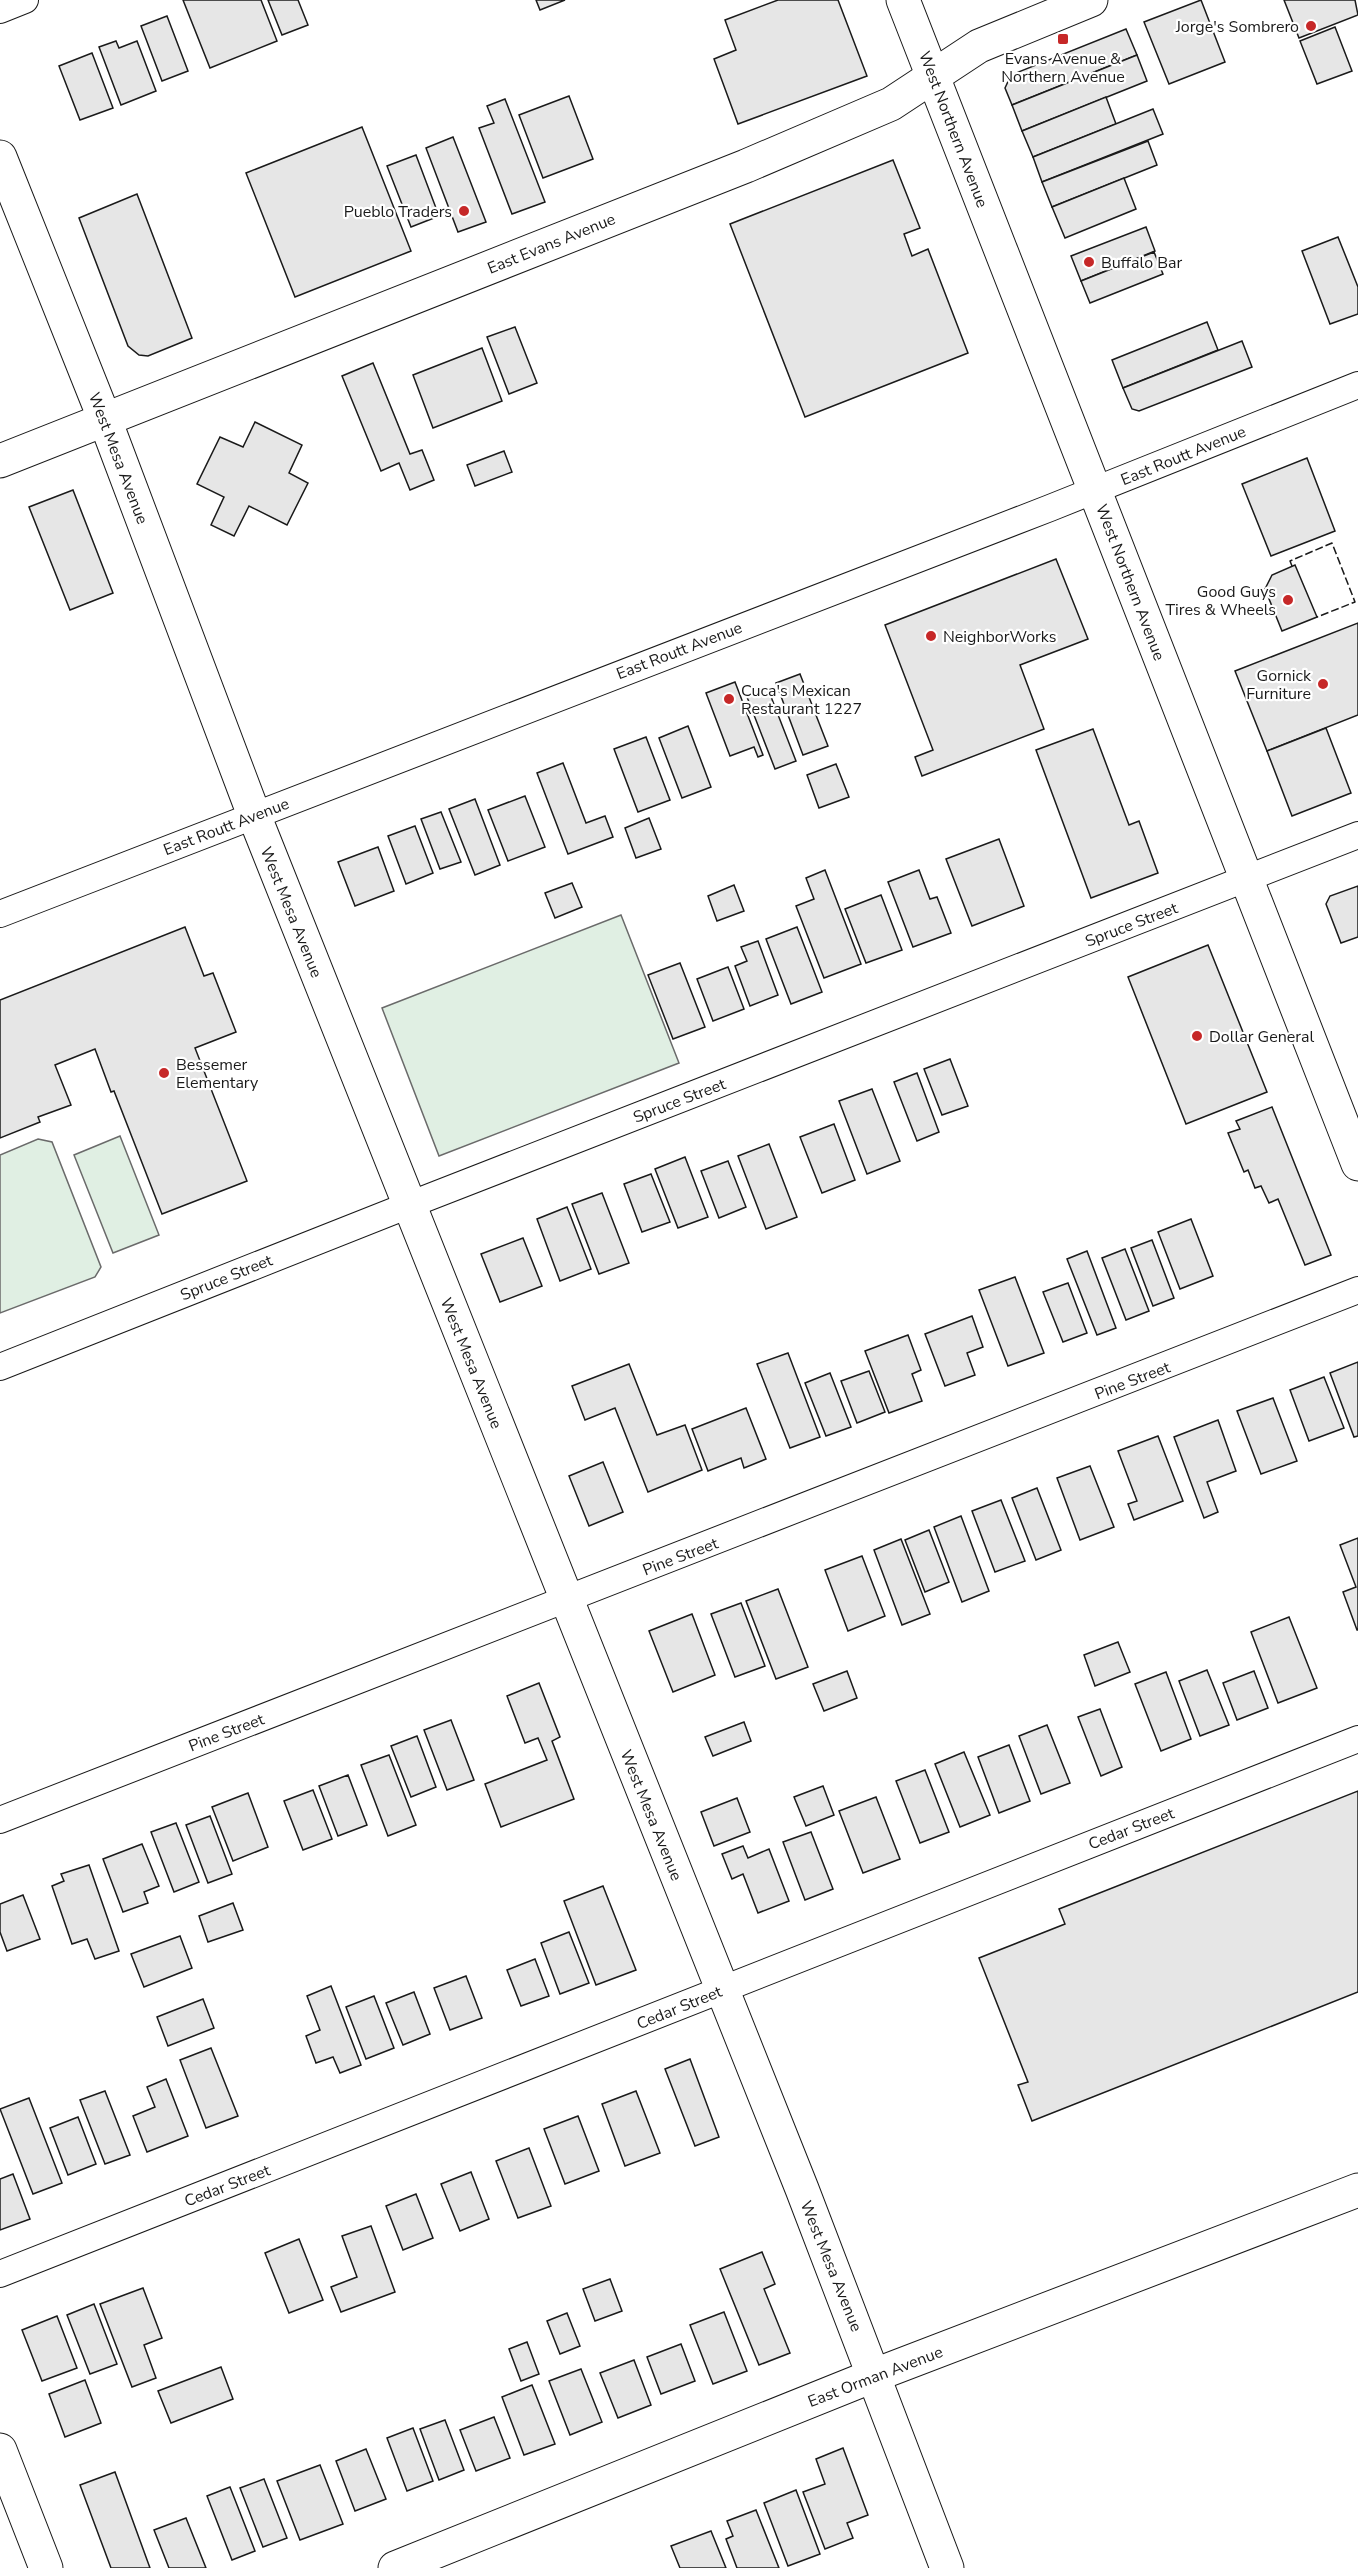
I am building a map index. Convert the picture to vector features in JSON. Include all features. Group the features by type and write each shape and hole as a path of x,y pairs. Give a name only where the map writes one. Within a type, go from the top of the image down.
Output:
{"street":[{"path":"0,10 25,0"},
{"name":"West Northern Avenue","path":"903,0 1358,1164"},
{"name":"East Evans Avenue","path":"0,461 746,166 891,104 979,46 1091,0"},
{"name":"West Mesa Avenue","path":"0,157 105,420 254,814 723,1989 875,2375 947,2568"},
{"name":"East Routt Avenue","path":"0,914 1095,490 1358,385"},
{"name":"Spruce Street","path":"0,1367 1358,835"},
{"name":"Pine Street","path":"0,1820 1358,1290"},
{"name":"Cedar Street","path":"0,2274 1358,1739"},
{"name":"East Orman Avenue","path":"395,2568 875,2375 1358,2190"},
{"path":"0,2450 46,2568"}],"green space":[{"path":"621,915 679,1063 439,1156 382,1008"},
{"path":"120,1136 159,1235 113,1253 74,1155"},
{"path":"38,1139 52,1142 101,1267 95,1277 0,1313 0,1155"}],"building":[{"path":"183,0 261,0 277,41 210,68"},
{"path":"268,0 298,0 308,25 282,35"},
{"path":"536,0 565,0 540,10"},
{"path":"778,0 838,0 867,76 738,124 714,59 736,50 725,20"},
{"path":"1201,0 1225,62 1169,84 1144,22"},
{"name":"Jorge's Sombrero","path":"1284,0 1355,0 1358,15 1299,38"},
{"path":"167,16 188,71 162,81 141,26"},
{"path":"1335,27 1352,71 1317,84 1300,41"},
{"path":"1126,29 1137,55 1012,105 1005,88 1011,75"},
{"path":"116,41 119,48 137,41 156,91 121,105 99,47"},
{"path":"92,53 113,108 80,120 59,66"},
{"path":"1137,55 1147,81 1022,131 1012,105"},
{"path":"569,96 593,159 543,178 519,115"},
{"path":"1106,97 1116,124 1033,157 1022,131"},
{"path":"505,99 545,202 512,214 479,128 494,123 487,106"},
{"path":"1153,109 1163,134 1042,182 1033,157"},
{"path":"362,127 411,251 295,297 246,173"},
{"path":"453,137 486,222 458,232 426,148"},
{"path":"1148,141 1157,165 1052,207 1042,182"},
{"path":"416,155 439,216 411,227 387,166"},
{"path":"893,160 920,228 904,234 912,256 928,249 968,353 805,417 730,224"},
{"path":"1124,178 1136,209 1065,238 1052,207"},
{"path":"137,194 192,338 148,356 139,355 128,346 79,218"},
{"path":"1146,227 1155,251 1081,281 1071,256"},
{"path":"1338,237 1358,287 1358,314 1330,324 1302,251"},
{"path":"1154,252 1163,274 1090,303 1081,281"},
{"path":"1207,322 1218,350 1123,388 1112,360"},
{"path":"515,327 537,383 509,394 487,337"},
{"path":"1242,341 1252,367 1139,411 1132,409 1123,388"},
{"path":"482,348 502,401 433,428 413,375"},
{"path":"373,363 410,454 422,450 434,480 410,490 399,463 381,471 342,376"},
{"path":"255,422 302,445 289,473 308,483 287,525 249,506 234,536 211,525 224,497 197,484 220,437 243,447"},
{"path":"504,451 512,472 475,486 467,465"},
{"path":"1307,458 1335,531 1271,556 1242,484"},
{"path":"73,490 113,593 70,610 29,507"},
{"path":"1056,559 1088,639 1020,665 1044,729 922,776 915,757 933,750 885,625"},
{"path":"1295,565 1317,617 1282,631 1265,589 1272,575"},
{"path":"1358,623 1358,715 1267,751 1235,671"},
{"path":"800,674 828,746 803,755 776,683"},
{"path":"735,682 763,755 758,757 754,747 730,756 706,693"},
{"path":"768,689 796,761 775,769 747,697"},
{"path":"688,726 711,787 682,798 659,738"},
{"path":"1326,728 1351,793 1292,816 1267,751"},
{"path":"1093,729 1129,825 1139,821 1158,873 1091,898 1036,750"},
{"path":"646,737 670,800 638,812 614,749"},
{"path":"563,763 586,823 605,816 613,837 568,854 537,773"},
{"path":"836,764 849,797 819,808 807,775"},
{"path":"525,796 545,847 508,861 488,810"},
{"path":"475,799 500,865 475,875 449,809"},
{"path":"441,812 461,862 440,869 421,819"},
{"path":"649,818 661,849 636,858 625,828"},
{"path":"415,826 433,873 406,884 388,836"},
{"path":"999,839 1024,906 972,926 946,859"},
{"path":"378,847 394,891 355,906 338,862"},
{"path":"825,870 861,964 824,978 796,906 814,899 806,878"},
{"path":"919,870 930,899 937,897 951,933 913,947 888,882"},
{"path":"572,883 582,907 555,918 545,893"},
{"path":"734,885 744,911 717,921 708,896"},
{"path":"1358,886 1358,937 1341,943 1326,904 1330,896"},
{"path":"881,895 902,950 866,963 845,909"},
{"path":"185,927 204,976 213,973 236,1032 195,1048 247,1181 162,1214 114,1091 111,1092 95,1049 55,1065 71,1105 38,1117 40,1122 0,1138 0,1000"},
{"path":"797,927 822,992 791,1004 766,939"},
{"path":"758,941 778,995 750,1006 735,966 747,961 741,947"},
{"path":"1208,945 1267,1092 1186,1124 1128,977"},
{"path":"680,963 705,1027 673,1039 648,975"},
{"path":"728,967 744,1009 713,1021 697,979"},
{"path":"950,1059 968,1106 942,1115 924,1069"},
{"path":"917,1073 939,1132 917,1141 894,1082"},
{"path":"872,1089 900,1161 867,1174 839,1101"},
{"path":"1272,1107 1331,1255 1305,1265 1278,1199 1269,1203 1261,1186 1255,1188 1248,1170 1244,1172 1228,1133 1240,1129 1236,1121"},
{"path":"834,1124 855,1180 822,1193 800,1137"},
{"path":"769,1144 797,1217 766,1229 738,1156"},
{"path":"685,1157 708,1217 678,1228 655,1169"},
{"path":"728,1161 746,1207 719,1218 701,1171"},
{"path":"651,1174 670,1222 642,1232 624,1184"},
{"path":"602,1193 629,1263 599,1274 572,1204"},
{"path":"567,1207 591,1269 560,1281 537,1219"},
{"path":"1191,1219 1213,1276 1180,1289 1158,1232"},
{"path":"523,1238 542,1286 500,1302 481,1254"},
{"path":"1152,1240 1174,1298 1153,1306 1131,1248"},
{"path":"1125,1249 1149,1311 1126,1320 1102,1258"},
{"path":"1087,1251 1116,1328 1097,1335 1067,1259"},
{"path":"1015,1277 1044,1353 1008,1366 979,1290"},
{"path":"1068,1283 1087,1333 1063,1342 1043,1292"},
{"path":"972,1316 983,1347 967,1353 975,1375 945,1386 925,1334"},
{"path":"908,1335 921,1370 912,1374 922,1401 889,1413 865,1351"},
{"path":"788,1353 820,1437 790,1448 757,1364"},
{"path":"1358,1362 1358,1436 1354,1437 1330,1373"},
{"path":"629,1364 657,1435 685,1425 702,1470 648,1492 615,1408 585,1420 572,1386"},
{"path":"869,1371 885,1412 857,1423 841,1381"},
{"path":"830,1373 851,1427 826,1436 805,1383"},
{"path":"1324,1377 1344,1428 1309,1441 1290,1390"},
{"path":"1273,1398 1297,1461 1261,1474 1237,1411"},
{"path":"746,1408 766,1459 744,1468 741,1458 708,1471 692,1429"},
{"path":"1218,1420 1236,1471 1207,1482 1218,1512 1204,1518 1174,1437"},
{"path":"1158,1436 1183,1501 1134,1520 1128,1504 1137,1501 1118,1451"},
{"path":"603,1462 623,1512 589,1526 569,1476"},
{"path":"1090,1466 1114,1527 1080,1540 1057,1478"},
{"path":"1037,1488 1061,1550 1036,1560 1012,1498"},
{"path":"1001,1500 1025,1561 995,1572 972,1511"},
{"path":"961,1516 989,1591 962,1602 934,1527"},
{"path":"929,1530 949,1582 925,1592 905,1540"},
{"path":"1358,1538 1357,1630 1343,1592 1356,1587 1340,1545"},
{"path":"901,1539 930,1614 902,1625 874,1550"},
{"path":"862,1556 885,1616 848,1631 825,1570"},
{"path":"778,1589 808,1667 776,1679 746,1601"},
{"path":"741,1603 765,1666 735,1677 711,1614"},
{"path":"692,1614 715,1675 673,1692 649,1631"},
{"path":"1289,1617 1317,1688 1278,1703 1251,1632"},
{"path":"1118,1642 1130,1672 1095,1686 1084,1655"},
{"path":"1207,1670 1229,1725 1200,1736 1179,1681"},
{"path":"847,1671 857,1698 824,1711 813,1684"},
{"path":"1254,1671 1268,1708 1237,1720 1223,1683"},
{"path":"1166,1672 1191,1739 1161,1751 1135,1684"},
{"path":"539,1683 560,1737 552,1741 574,1799 501,1827 485,1784 547,1760 538,1738 525,1743 507,1696"},
{"path":"1100,1709 1122,1767 1101,1776 1078,1717"},
{"path":"451,1720 474,1780 447,1790 424,1730"},
{"path":"744,1722 751,1741 713,1756 705,1737"},
{"path":"1047,1725 1070,1783 1041,1794 1019,1736"},
{"path":"417,1736 436,1787 411,1797 391,1746"},
{"path":"1009,1745 1030,1801 999,1813 978,1757"},
{"path":"964,1752 990,1815 960,1827 935,1764"},
{"path":"389,1755 416,1825 388,1836 361,1765"},
{"path":"925,1770 949,1832 920,1843 896,1781"},
{"path":"348,1775 367,1825 338,1836 319,1786"},
{"path":"823,1786 834,1815 806,1826 794,1797"},
{"path":"313,1790 332,1839 303,1850 284,1801"},
{"path":"1358,1791 1358,1992 1032,2121 1018,2085 1028,2082 979,1958 1065,1924 1059,1909"},
{"path":"248,1793 268,1847 233,1861 212,1807"},
{"path":"876,1797 900,1859 863,1873 839,1811"},
{"path":"737,1798 750,1832 714,1846 701,1812"},
{"path":"210,1816 232,1874 208,1883 186,1825"},
{"path":"176,1823 199,1882 174,1892 151,1832"},
{"path":"811,1832 833,1889 805,1900 783,1842"},
{"path":"142,1844 159,1886 144,1892 148,1903 123,1912 103,1859"},
{"path":"743,1846 748,1858 769,1849 789,1901 758,1913 743,1874 732,1879 722,1854"},
{"path":"89,1865 119,1951 95,1959 87,1939 72,1944 52,1886 64,1881 61,1874"},
{"path":"603,1886 636,1970 596,1985 564,1901"},
{"path":"23,1895 40,1939 7,1951 0,1932 0,1904"},
{"path":"233,1903 243,1930 208,1942 199,1916"},
{"path":"569,1932 589,1983 560,1994 541,1943"},
{"path":"180,1936 192,1968 144,1987 131,1954"},
{"path":"535,1959 549,1996 521,2006 507,1970"},
{"path":"466,1976 482,2018 450,2030 434,1988"},
{"path":"331,1986 361,2065 340,2073 333,2057 316,2063 306,2036 320,2030 307,1996"},
{"path":"414,1992 430,2034 403,2045 386,2003"},
{"path":"374,1996 394,2048 366,2059 346,2007"},
{"path":"203,1999 214,2028 168,2046 157,2017"},
{"path":"211,2048 238,2116 206,2128 180,2060"},
{"path":"690,2059 719,2137 695,2146 665,2069"},
{"path":"166,2079 188,2136 147,2152 133,2116 155,2107 147,2087"},
{"path":"105,2091 130,2155 105,2164 80,2100"},
{"path":"636,2091 660,2153 625,2166 602,2104"},
{"path":"29,2098 62,2183 33,2194 0,2109"},
{"path":"578,2116 599,2171 565,2184 544,2129"},
{"path":"78,2117 96,2164 68,2175 50,2128"},
{"path":"529,2148 551,2206 518,2218 496,2161"},
{"path":"471,2172 489,2219 460,2231 441,2184"},
{"path":"13,2174 30,2219 0,2230 0,2179"},
{"path":"416,2194 433,2238 403,2250 386,2206"},
{"path":"371,2226 395,2292 341,2312 331,2287 357,2277 342,2236"},
{"path":"299,2239 323,2300 289,2313 265,2253"},
{"path":"762,2252 775,2284 764,2289 790,2353 759,2365 720,2269"},
{"path":"610,2279 622,2311 595,2321 583,2289"},
{"path":"143,2288 162,2338 144,2345 156,2378 132,2387 100,2304"},
{"path":"94,2304 117,2364 90,2374 67,2315"},
{"path":"724,2312 747,2371 713,2384 690,2325"},
{"path":"567,2313 580,2346 560,2354 547,2321"},
{"path":"57,2316 77,2368 42,2381 22,2330"},
{"path":"527,2342 539,2374 521,2381 509,2349"},
{"path":"681,2344 695,2381 661,2394 647,2357"},
{"path":"634,2360 651,2405 618,2418 600,2373"},
{"path":"221,2367 233,2399 171,2423 158,2391"},
{"path":"581,2369 602,2422 570,2435 549,2381"},
{"path":"85,2380 101,2423 65,2437 49,2394"},
{"path":"532,2385 555,2444 524,2455 502,2397"},
{"path":"494,2417 510,2458 476,2471 460,2430"},
{"path":"445,2420 464,2470 439,2480 420,2429"},
{"path":"413,2428 433,2481 407,2491 387,2438"},
{"path":"843,2448 868,2515 847,2523 853,2538 825,2549 803,2492 825,2484 816,2459"},
{"path":"366,2449 386,2499 355,2511 336,2461"},
{"path":"320,2465 343,2524 300,2540 277,2481"},
{"path":"115,2472 150,2568 111,2568 80,2485"},
{"path":"264,2479 287,2538 263,2547 240,2488"},
{"path":"230,2487 255,2551 232,2560 207,2496"},
{"path":"796,2490 820,2554 788,2566 764,2503"},
{"path":"756,2510 779,2568 737,2568 726,2539 733,2536 727,2521"},
{"path":"186,2518 206,2568 169,2568 154,2530"},
{"path":"711,2531 726,2568 680,2568 671,2546"}],"fence":[{"path":"1292,566 1290,561 1332,543 1355,602 1317,617"}],"place":[{"name":"Jorge's Sombrero","path":"1311,26"},
{"name":"Evans Avenue & Northern Avenue","path":"1063,39"},
{"name":"Pueblo Traders","path":"464,211"},
{"name":"Buffalo Bar","path":"1089,262"},
{"name":"Good Guys Tires & Wheels","path":"1288,600"},
{"name":"NeighborWorks","path":"931,636"},
{"name":"Gornick Furniture","path":"1323,684"},
{"name":"Cuca's Mexican Restaurant 1227","path":"729,699"},
{"name":"Dollar General","path":"1197,1036"},
{"name":"Bessemer Elementary","path":"164,1073"}]}
